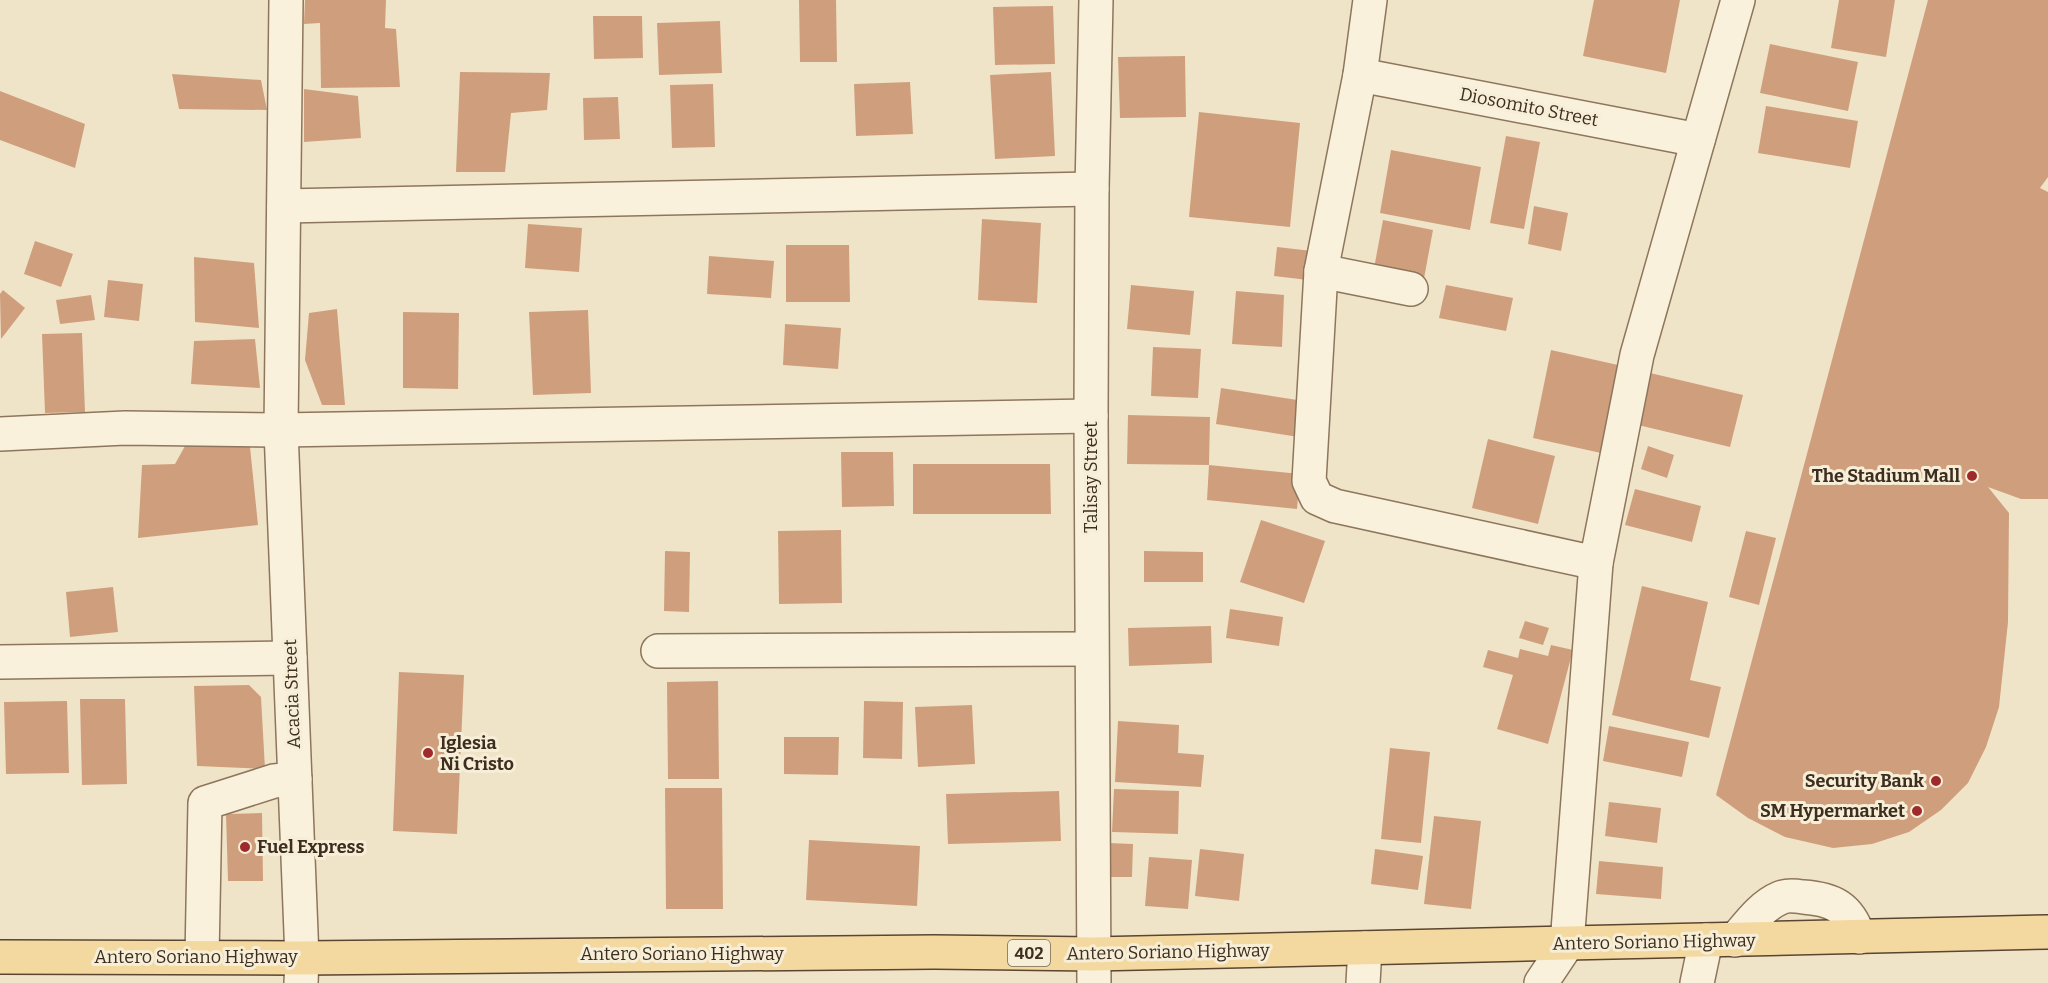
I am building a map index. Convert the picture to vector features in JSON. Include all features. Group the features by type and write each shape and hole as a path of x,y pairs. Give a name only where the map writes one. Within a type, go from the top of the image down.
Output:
{"main road":[{"name":"Antero Soriano Highway","path":"3,958 202,957 301,970 934,952 1094,969 1365,948 2048,932"}],"street":[{"name":"Acacia Street","path":"286,0 281,430 301,970"},
{"name":"Talisay Street","path":"1094,969 1090,416 1096,0"},
{"path":"1370,0 1360,75 1321,271 1309,481 1317,498 1335,506 1596,563"},
{"path":"1541,983 1567,944 1596,563 1637,355 1738,0"},
{"name":"Diosomito Street","path":"1360,75 1698,140"},
{"path":"284,206 1092,189"},
{"path":"1321,271 1411,289"},
{"path":"0,434 125,428 281,430 1090,416"},
{"path":"658,651 1090,649"},
{"path":"0,662 291,658"},
{"path":"202,957 205,803 274,780 295,780"},
{"path":"1697,983 1720,940"},
{"path":"1363,983 1365,948"}],"building":[{"path":"305,0 386,0 385,28 396,29 400,87 321,88 320,23 304,24"},
{"path":"799,0 836,0 837,62 800,62"},
{"path":"1594,0 1680,0 1666,73 1583,56"},
{"path":"1839,0 1895,0 1886,57 1831,48"},
{"path":"1928,0 2048,0 2048,177 2040,188 2048,192 2048,499 2021,499 1988,487 2009,513 2008,622 1999,707 1986,747 1968,783 1941,810 1909,832 1872,844 1833,848 1785,837 1748,818 1716,795"},
{"path":"1053,6 1055,64 995,65 993,7"},
{"path":"593,16 642,16 643,58 594,59"},
{"path":"720,21 722,73 659,75 657,23"},
{"path":"1770,44 1858,62 1848,111 1760,93"},
{"path":"1185,56 1186,117 1120,118 1118,57"},
{"path":"460,72 550,73 547,110 511,113 505,172 456,172"},
{"path":"1051,72 1055,156 995,159 990,75"},
{"path":"172,74 261,80 267,110 179,109"},
{"path":"910,82 913,134 856,136 854,84"},
{"path":"713,84 715,147 672,148 670,85"},
{"path":"304,89 358,96 361,138 304,142"},
{"path":"0,91 85,124 75,168 0,140"},
{"path":"618,97 620,139 584,140 583,98"},
{"path":"1766,106 1858,121 1850,168 1758,153"},
{"path":"1199,112 1300,123 1290,227 1189,217"},
{"path":"1506,136 1540,142 1524,229 1490,223"},
{"path":"1391,150 1481,167 1470,230 1380,213"},
{"path":"1534,206 1568,213 1561,251 1528,244"},
{"path":"982,219 1041,223 1037,303 978,300"},
{"path":"1383,220 1433,230 1422,289 1372,279"},
{"path":"528,224 582,228 579,272 525,268"},
{"path":"35,241 73,254 61,287 24,274"},
{"path":"786,245 849,245 850,302 786,302"},
{"path":"1277,247 1312,251 1308,280 1274,276"},
{"path":"709,256 774,261 771,298 707,294"},
{"path":"194,257 254,263 259,328 195,322"},
{"path":"108,280 143,284 139,321 104,317"},
{"path":"1131,285 1194,291 1190,335 1127,329"},
{"path":"1446,285 1513,298 1506,331 1439,318"},
{"path":"3,290 25,308 1,339 0,294"},
{"path":"1236,291 1284,295 1282,347 1232,344"},
{"path":"91,295 95,320 60,324 56,300"},
{"path":"337,309 345,405 322,405 305,360 309,313"},
{"path":"588,310 591,393 533,395 529,312"},
{"path":"403,312 459,313 458,389 403,388"},
{"path":"785,324 841,328 838,369 783,365"},
{"path":"82,333 85,412 45,413 42,334"},
{"path":"255,339 260,388 191,384 194,341"},
{"path":"1153,347 1201,349 1198,398 1151,396"},
{"path":"1551,350 1618,365 1601,453 1533,438"},
{"path":"1646,372 1743,395 1730,447 1634,424"},
{"path":"1221,388 1310,402 1305,438 1216,424"},
{"path":"1128,415 1210,417 1209,465 1127,464"},
{"path":"1488,439 1555,456 1538,524 1472,508"},
{"path":"185,446 250,447 258,525 138,538 142,465 175,464"},
{"path":"1648,446 1674,455 1667,478 1641,469"},
{"path":"841,452 893,452 894,506 842,507"},
{"path":"913,464 1050,464 1051,514 913,514"},
{"path":"1209,465 1300,474 1297,509 1207,500"},
{"path":"1635,489 1701,506 1692,542 1625,525"},
{"path":"1261,520 1325,541 1304,603 1240,582"},
{"path":"841,530 842,603 779,604 778,531"},
{"path":"1746,531 1776,538 1759,605 1729,597"},
{"path":"665,551 690,552 689,612 664,611"},
{"path":"1144,551 1203,552 1203,582 1144,582"},
{"path":"1642,586 1708,602 1690,680 1721,687 1709,738 1612,715"},
{"path":"113,587 118,632 70,637 66,592"},
{"path":"1230,609 1283,617 1279,646 1226,638"},
{"path":"1525,621 1549,628 1543,645 1519,638"},
{"path":"1211,626 1212,663 1129,666 1128,628"},
{"path":"1551,645 1573,650 1548,744 1497,729 1513,675 1483,667 1488,650 1518,658 1520,649 1548,656"},
{"name":"Iglesia Ni Cristo","path":"399,672 464,675 457,834 393,831"},
{"path":"718,681 719,779 668,779 667,682"},
{"path":"249,685 261,697 265,769 197,766 194,686"},
{"path":"80,699 125,699 127,784 82,785"},
{"path":"67,701 69,773 6,774 4,702"},
{"path":"864,701 903,702 902,759 863,758"},
{"path":"972,705 975,764 918,767 915,707"},
{"path":"1118,721 1179,725 1178,753 1204,755 1201,787 1115,782"},
{"path":"1609,726 1689,742 1682,777 1603,761"},
{"path":"784,737 839,737 838,775 784,774"},
{"path":"1390,748 1430,752 1421,843 1381,839"},
{"path":"665,788 722,788 723,909 666,909"},
{"path":"1114,789 1179,791 1178,834 1112,832"},
{"path":"1059,791 1061,841 948,844 946,794"},
{"path":"1609,802 1661,808 1657,843 1605,836"},
{"name":"Fuel Express","path":"262,813 263,881 228,881 226,814"},
{"path":"1434,816 1481,821 1471,909 1424,904"},
{"path":"809,840 920,846 917,906 806,900"},
{"path":"1109,843 1133,844 1132,877 1109,877"},
{"path":"1200,849 1244,854 1239,901 1195,896"},
{"path":"1375,849 1423,856 1418,890 1371,884"},
{"path":"1149,857 1192,860 1188,909 1145,906"},
{"path":"1599,861 1663,867 1661,899 1596,894"}],"place":[{"name":"The Stadium Mall","path":"1972,476"},
{"name":"Iglesia Ni Cristo","path":"428,753"},
{"name":"Security Bank","path":"1936,781"},
{"name":"SM Hypermarket","path":"1917,811"},
{"name":"Fuel Express","path":"245,847"}]}
